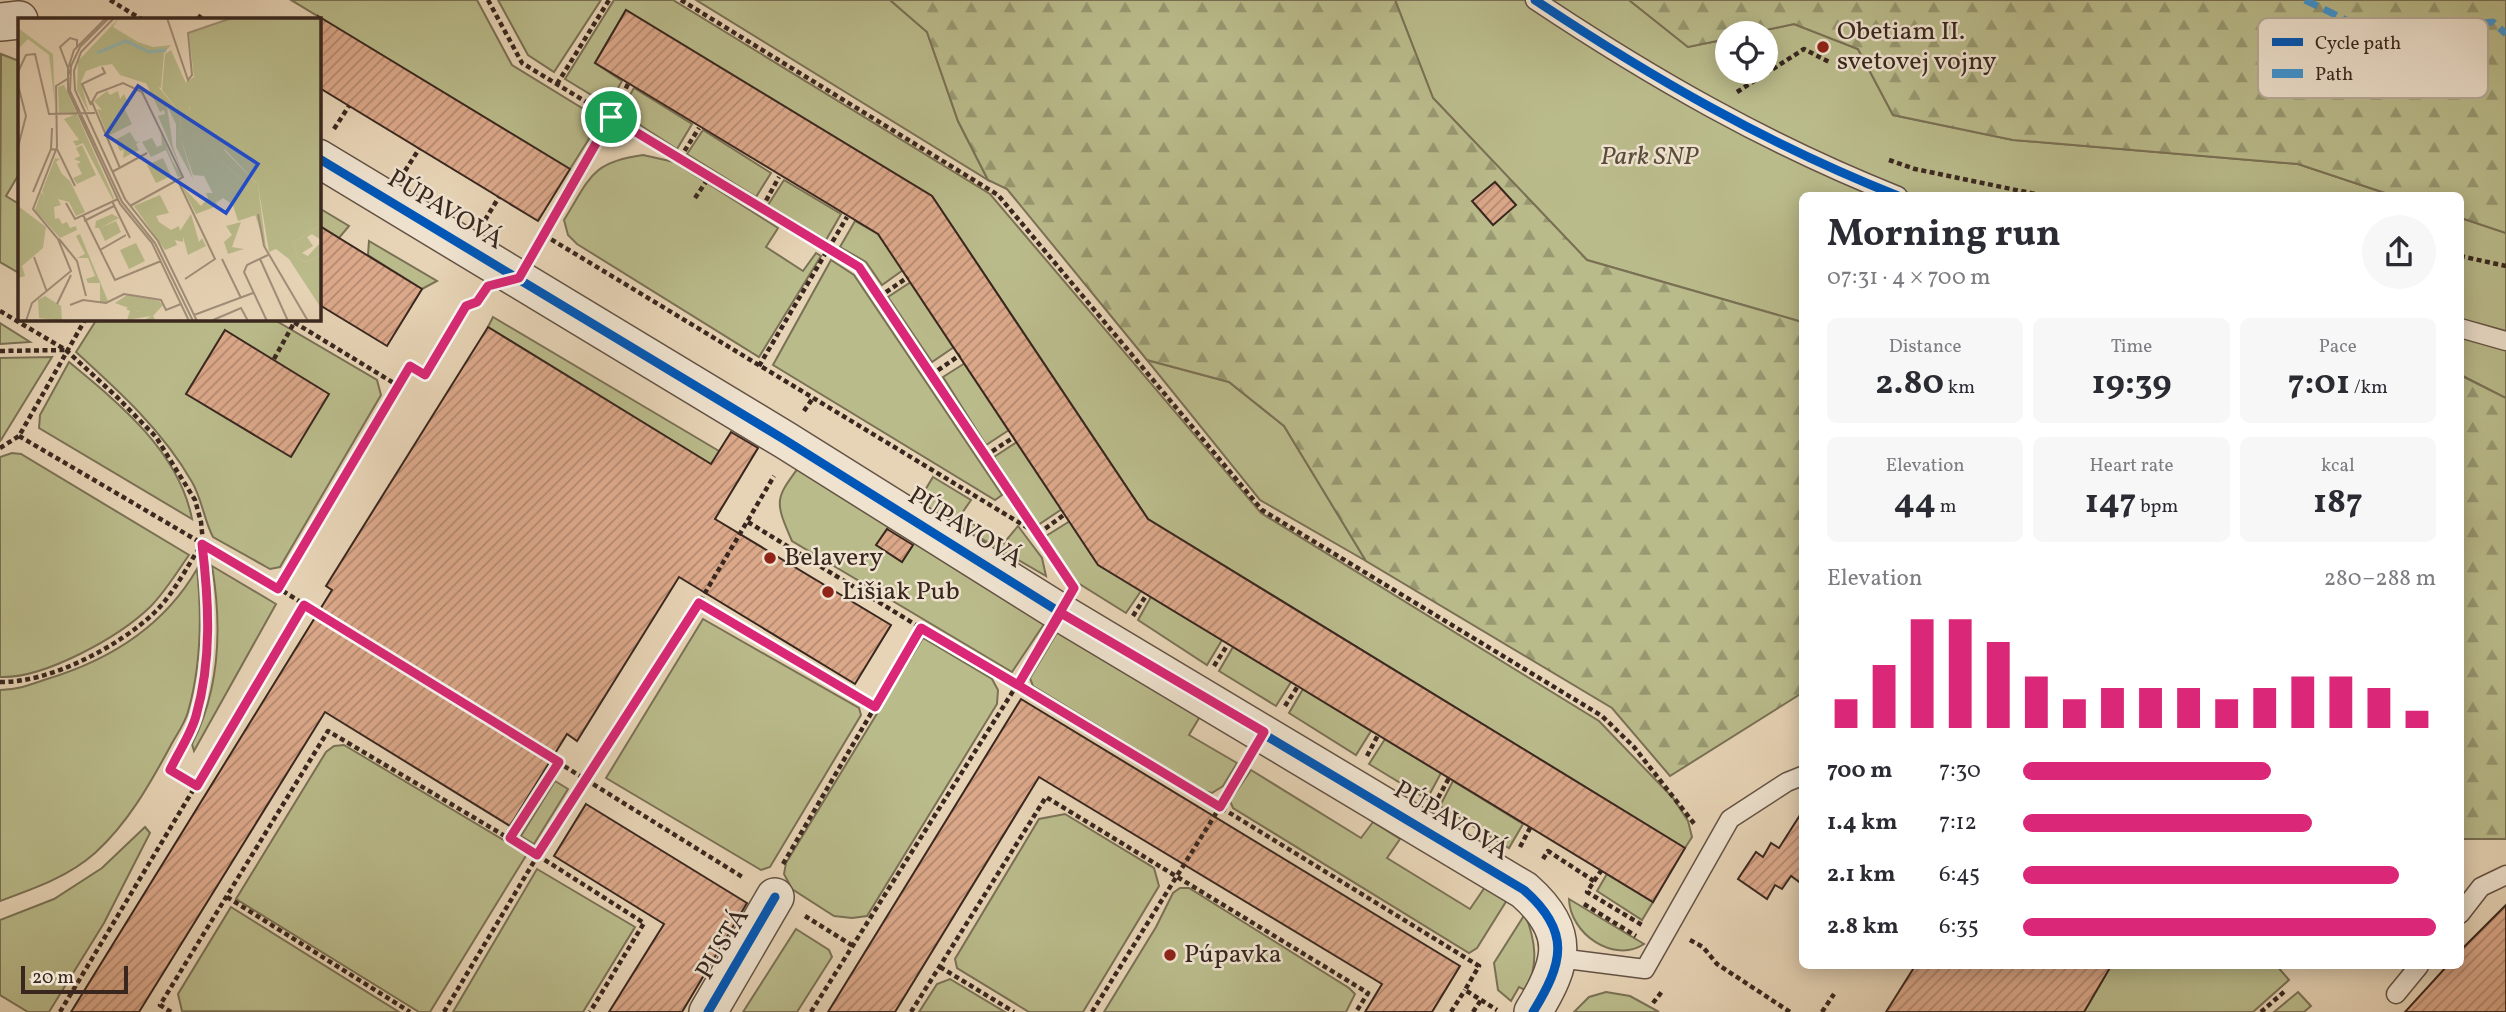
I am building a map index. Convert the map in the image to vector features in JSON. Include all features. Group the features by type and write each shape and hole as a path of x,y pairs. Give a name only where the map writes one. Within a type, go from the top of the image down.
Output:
{"street":[{"path":"0,22 18,20"},
{"name":"PÚPAVOVÁ","path":"324,147 519,278 1061,613 1271,724 1524,890 1540,905 1551,921 1559,958"},
{"name":"PUSTÁ","path":"708,1012 775,897"},
{"path":"1533,1012 1552,980 1559,958"}],"lane":[{"path":"1535,0 1692,99 1762,137 1889,192"},
{"path":"2464,329 2506,341"},
{"path":"1559,958 1645,969 1730,820 1787,782 1799,777"},
{"path":"2464,909 2481,887 2506,875"},
{"path":"2396,994 2416,969"}],"path":[{"path":"110,0 139,18"},
{"path":"488,0 523,63 859,267 1074,588 1018,685 811,1012"},
{"path":"556,84 609,0"},
{"path":"681,0 998,195 1262,510 1602,716 1672,793 1698,830"},
{"path":"1725,86 1738,94 1804,49 1830,63"},
{"path":"278,589 410,366 425,375 466,306 477,302 488,286 519,278 628,84"},
{"path":"324,147 349,106"},
{"path":"680,158 699,128"},
{"path":"401,177 419,149"},
{"path":"1881,158 1915,169 2026,192"},
{"path":"695,198 710,176"},
{"path":"762,208 779,177"},
{"path":"481,226 499,197"},
{"path":"759,366 847,217"},
{"path":"544,235 1038,534"},
{"path":"2464,257 2506,266"},
{"path":"879,297 908,277"},
{"path":"0,311 66,351 136,416 171,457 195,500 209,602 206,666 196,719 170,770 197,786"},
{"path":"0,448 19,436 85,320"},
{"path":"290,320 397,385"},
{"path":"274,359 294,323"},
{"path":"0,351 66,351"},
{"path":"931,375 960,355"},
{"path":"444,1012 584,778 699,603 748,522 775,474 785,440 813,398"},
{"path":"19,436 278,589 853,946"},
{"path":"985,456 1014,437"},
{"path":"1038,534 1065,514"},
{"path":"748,522 1479,966 1451,1012"},
{"path":"0,682 55,671 93,655 129,635 156,611 202,544"},
{"path":"1129,622 1147,594"},
{"path":"699,603 875,707"},
{"path":"60,1012 304,605"},
{"path":"775,897 775,878 921,628"},
{"path":"1210,673 1228,644"},
{"path":"1092,1012 1297,686"},
{"path":"171,1012 160,1005 328,731 510,838 644,923 590,1012"},
{"path":"1361,766 1378,735"},
{"path":"510,838 559,762"},
{"path":"1433,808 1449,778"},
{"path":"911,1012 1045,797 1368,993 1356,1012"},
{"path":"1541,862 1548,851 1594,881"},
{"path":"1601,871 1587,892 1648,929"},
{"path":"227,897 410,1012"},
{"path":"1703,947 1717,964 1790,1012"},
{"path":"940,967 1014,1012"},
{"path":"1465,990 1500,1012"},
{"path":"2261,1012 2286,991"},
{"path":"1822,1012 1834,994"},
{"path":"1473,1012 1480,1000"}],"green space":[{"path":"291,0 477,0 512,65 590,113 595,123 592,134 570,169"},
{"path":"498,0 601,0 554,72 528,55"},
{"path":"614,0 673,0 990,194 1261,513 1599,721 1673,798 1688,821 1692,837 1685,848 1148,519 932,196 626,10 595,63 622,81 608,105 565,79"},
{"path":"696,0 890,0 927,32 958,121 988,180"},
{"path":"890,0 1395,0 1433,98 1587,260 1799,321 1799,695 1670,776 1612,708 1366,561 1284,426 1229,382 1147,360 1007,189 988,180 958,121 927,32"},
{"name":"Park SNP","path":"1395,0 1629,0 1688,47 1715,41 1715,84 1778,84 1778,27 1794,24 1858,49 1893,115 2013,140 2298,164 2382,192 1799,192 1799,321 1587,260 1433,98"},
{"path":"1629,0 2506,0 2506,233 2464,219 2464,192 2382,192 2298,164 2013,140 1893,115 1858,49 1794,24 1778,27 1778,21 1715,21 1715,41 1688,47"},
{"path":"1,54 18,61 18,176 6,196 18,203 18,272 0,262"},
{"path":"634,88 692,124 677,149 620,112"},
{"path":"703,130 771,173 756,197 687,154"},
{"path":"643,155 674,162 778,228 766,247 803,271 816,253 821,256 759,357 577,244 568,235 564,220 594,174 612,162"},
{"path":"784,180 841,214 826,240 768,205"},
{"path":"320,209 349,226 339,238 320,226"},
{"path":"2464,219 2506,233 2506,398 2464,377"},
{"path":"855,221 878,234 903,270 882,285 866,262 840,247"},
{"path":"369,241 437,281 422,289 368,255"},
{"path":"831,260 854,275 1002,495 995,500 773,365"},
{"path":"911,282 954,347 932,362 888,297"},
{"path":"493,317 746,467 738,481 488,327"},
{"path":"96,320 275,320 377,380 381,395 280,567 270,569 213,537 195,489 168,446 124,397 76,352"},
{"path":"0,323 30,342 0,344"},
{"path":"52,357 1,440 0,441 0,358"},
{"path":"1147,360 1229,382 1284,426 1366,561 1260,500"},
{"path":"69,362 127,412 161,451 185,495 192,519 39,428 40,415"},
{"path":"965,363 1009,430 986,445 943,377"},
{"path":"2464,377 2506,398 2506,839 2464,839"},
{"path":"1017,442 1062,509 1038,525 994,457"},
{"path":"12,453 21,454 189,555 150,607 120,631 59,664 18,676 0,677 0,457"},
{"path":"801,464 892,521 877,545 902,561 918,537 1048,618 1012,672 792,541 782,517 780,500 786,485"},
{"path":"933,477 971,500 960,516 1004,543 1018,526 1042,558 1046,576 918,502"},
{"path":"1070,521 1141,591 1126,613 1078,583 1046,536"},
{"path":"212,566 276,604 194,751 192,744 208,701 216,657 217,611"},
{"path":"197,569 200,605 196,677 185,720 155,774 128,816 95,853 62,876 0,901 0,690 24,686 70,671 113,651 152,624 184,589"},
{"path":"1151,597 1222,640 1207,665 1138,620"},
{"path":"703,619 859,708 861,715 770,867 761,870 606,778"},
{"path":"1061,626 1202,713 1189,735 1237,763 1223,786 1212,793 1204,791 1033,686 1030,678"},
{"path":"923,638 992,679 998,690 997,704 867,916 834,916 792,889 784,874 786,863"},
{"path":"1233,647 1291,682 1276,706 1219,671"},
{"path":"1303,689 1371,731 1356,755 1289,713"},
{"path":"1385,739 1441,773 1427,799 1369,764"},
{"path":"344,745 527,854 430,1012 419,1012 236,899 326,752 334,746"},
{"path":"1251,770 1361,838 1373,822 1400,839 1387,858 1470,909 1485,887 1507,900 1477,948 1469,953 1233,808 1230,801"},
{"path":"555,781 568,789 534,844 521,836"},
{"path":"1453,781 1523,824 1509,848 1440,806"},
{"path":"1065,814 1154,868 1159,886 1083,1012 1029,1012 957,968 955,959 1039,819"},
{"path":"145,827 150,833 104,923 49,1012 28,1012 0,995 0,920 54,899 102,868"},
{"path":"537,869 635,927 583,1012 453,1012"},
{"path":"1607,874 1653,902 1642,920 1597,891"},
{"path":"1180,888 1189,888 1349,988 1355,994 1346,1012 1104,1012 1156,927 1173,893"},
{"path":"1569,899 1644,944 1620,950 1607,948 1596,942 1577,924"},
{"path":"231,907 399,1012 182,1011 178,994"},
{"path":"1525,914 1532,934 1533,971 1527,991 1519,987 1511,1001 1498,990 1494,963"},
{"path":"796,929 829,950 832,957 797,1012 743,1012"},
{"path":"2098,969 2280,969 2289,980 2253,1012 2084,1012 2106,974"},
{"path":"950,979 1005,1012 919,1012 937,984"},
{"path":"1606,992 1630,996 1659,1012 1574,1012 1589,997"},
{"path":"2298,992 2311,1006 2304,1012 2274,1012"}],"building":[{"path":"626,10 932,196 1148,519 1685,848 1653,902 1098,565 878,234 595,63"},
{"path":"318,18 570,169 538,221 320,88"},
{"path":"1495,182 1516,205 1493,225 1472,201"},
{"path":"320,226 422,289 387,346 320,305"},
{"path":"488,327 711,464 731,432 758,448 715,519 891,625 855,684 679,577 577,741 567,734 510,826 325,712 139,1012 71,1012 332,590 326,586"},
{"path":"225,330 329,394 291,457 186,394"},
{"path":"887,529 913,545 902,562 876,545"},
{"path":"1021,699 1460,966 1432,1012 1365,1012 1382,984 1039,777 895,1012 828,1012"},
{"path":"586,804 747,903 682,1012 609,1012 664,924 554,856"},
{"path":"1799,817 1799,882 1791,876 1782,889 1775,885 1767,899 1738,879 1756,852 1763,857 1771,843 1779,848"},
{"path":"2506,905 2506,1012 2405,1012 2444,969 2464,969 2464,947"},
{"path":"1913,969 2109,969 2084,1012 1886,1012"}],"marked path":[{"path":"2305,0 2342,18"},
{"path":"2488,22 2493,22 2506,34"}],"cycle path":[{"path":"1535,0 1711,108 1802,154 1888,192"},
{"path":"320,159 785,440 1061,613 1524,890 1550,920 1558,948 1551,978 1533,1012"},
{"path":"708,1012 775,897"}],"place":[{"name":"Obetiam II. svetovej vojny","path":"1823,47"},
{"name":"Belavery","path":"770,558"},
{"name":"Lišiak Pub","path":"828,592"},
{"name":"Púpavka","path":"1170,955"}],"route":[{"path":"611,117 519,278 488,286 477,302 466,306 425,375 410,366 278,589 202,544 209,602 206,666 196,719 170,770 197,786 304,605 559,762 510,838 537,855 584,778 699,603 875,707 921,628 1018,685 1061,613 1264,732 1220,807 1018,685 1074,588 859,267 611,117"}]}
